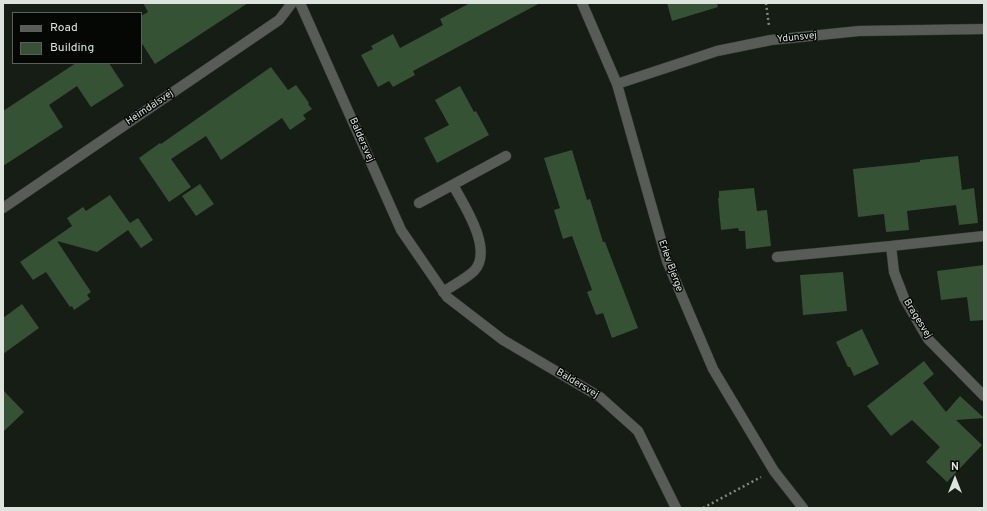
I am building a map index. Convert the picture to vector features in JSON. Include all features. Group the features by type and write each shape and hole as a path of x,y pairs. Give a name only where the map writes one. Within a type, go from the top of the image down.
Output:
{"street":[{"name":"Heimdalsvej","path":"3,208 279,20 292,3"},
{"name":"Baldersvej","path":"300,3 401,230 445,295 503,340 600,397 638,431 676,508"},
{"name":"Erlev Bjerge","path":"582,3 617,84 667,261 713,370 774,471 803,508"},
{"name":"Ydunsvej","path":"617,84 717,51 771,40 859,31 984,29"},
{"path":"419,203 506,156"},
{"path":"445,295 475,270 480,259 481,246 479,237 453,185"},
{"path":"777,257 984,236"},
{"name":"Bragesvej","path":"891,246 894,272 904,298 924,332 984,396"}],"path":[{"path":"766,3 771,40"},
{"path":"702,508 774,471"}],"building":[{"path":"143,3 248,3 155,64 142,44 142,15 148,12"},
{"path":"470,3 540,3 413,71 415,75 393,87 389,81 378,87 361,55 373,49 371,46 393,34 400,48 443,25 440,19"},
{"path":"667,3 717,3 718,7 672,21"},
{"path":"74,64 110,64 124,86 91,107 77,86 49,105 63,127 3,166 3,111"},
{"path":"271,67 288,90 296,85 309,103 308,104 312,109 303,115 306,119 290,130 282,118 221,160 206,136 171,159 191,187 169,202 139,158"},
{"path":"460,86 489,135 437,163 424,138 449,125 435,100"},
{"path":"572,150 587,200 590,199 603,242 605,242 638,328 612,338 603,313 596,315 587,292 592,290 572,236 563,239 554,210 560,208 544,158"},
{"path":"958,156 962,190 974,188 978,223 959,225 956,205 907,211 909,230 886,232 884,214 858,217 853,169 920,162 920,160"},
{"path":"200,184 214,204 196,216 182,196"},
{"path":"754,188 757,211 767,210 771,246 746,249 745,231 739,231 738,228 721,230 718,198 719,191"},
{"path":"110,195 130,223 138,218 153,240 141,248 128,230 97,252 57,241 91,292 87,295 90,299 74,310 72,306 70,307 46,272 33,280 20,262 72,226 67,218 83,207 86,211"},
{"path":"984,265 984,320 970,321 967,297 941,300 937,271"},
{"path":"843,272 847,311 803,315 800,275"},
{"path":"22,304 39,328 3,354 3,318"},
{"path":"862,329 879,364 854,376 836,342"},
{"path":"924,361 934,374 923,383 946,412 960,396 984,418 956,420 982,445 947,482 926,462 940,447 912,420 891,436 867,406"},
{"path":"3,390 24,412 3,432"}]}
